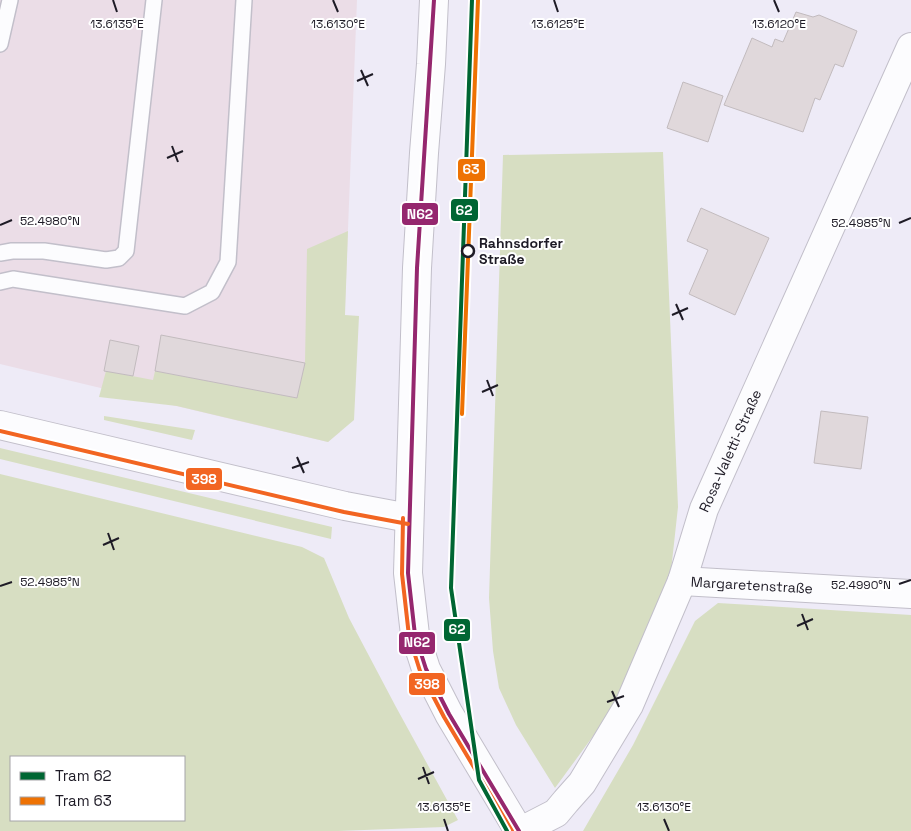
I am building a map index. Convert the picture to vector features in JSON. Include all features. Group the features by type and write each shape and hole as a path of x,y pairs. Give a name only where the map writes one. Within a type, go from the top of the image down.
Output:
{"street":[{"path":"434,0 417,268 408,572 415,634 426,669 449,714 520,831"},
{"name":"Rosa-Valetti-Straße","path":"520,831 556,813 582,783 630,705 682,581 704,509 911,47"},
{"path":"0,425 345,506 409,518"},
{"name":"Margaretenstraße","path":"682,581 911,594"}],"lane":[{"path":"0,44 10,0"},
{"path":"0,254 12,251 44,252 106,260 119,258 126,251 154,0"},
{"path":"0,282 13,279 185,306 212,292 228,262 244,0"}],"shaded area":[{"path":"0,0 357,0 340,432 328,442 0,364"}],"green space":[{"path":"663,152 678,507 670,580 623,690 599,728 555,788 516,725 499,688 493,651 489,598 503,155"},
{"path":"348,231 345,315 359,316 354,420 328,442 177,406 99,397 106,371 153,380 155,371 297,398 305,363 307,249"},
{"path":"104,416 195,430 192,440 104,420"},
{"path":"0,448 332,527 331,539 0,459"},
{"path":"0,474 302,547 324,558 349,618 458,820 444,827 338,831 0,831"},
{"path":"718,603 911,615 911,831 583,831 633,745 695,621"}],"building":[{"path":"796,12 813,17 819,15 857,31 843,67 835,64 820,100 815,98 803,132 724,105 752,38 772,47 775,39 783,42"},
{"path":"683,82 723,96 708,142 667,128"},
{"path":"701,208 769,238 735,315 689,294 708,250 687,241"},
{"path":"161,335 305,363 297,398 155,371"},
{"path":"110,340 139,346 133,376 104,371"},
{"path":"821,411 868,417 861,469 814,463"}],"tram line":[{"name":"62","path":"472,0 451,588 479,780 507,831"},
{"name":"63","path":"462,414 478,0"}],"transit line":[{"name":"N62","path":"434,0 417,268 408,573 415,635 426,669 449,714 519,831"},
{"name":"398","path":"0,431 344,512 408,524"},
{"name":"398","path":"403,518 402,574 409,636 420,671 444,717 512,831"}],"place":[{"name":"Rahnsdorfer Straße","path":"468,251"}]}
